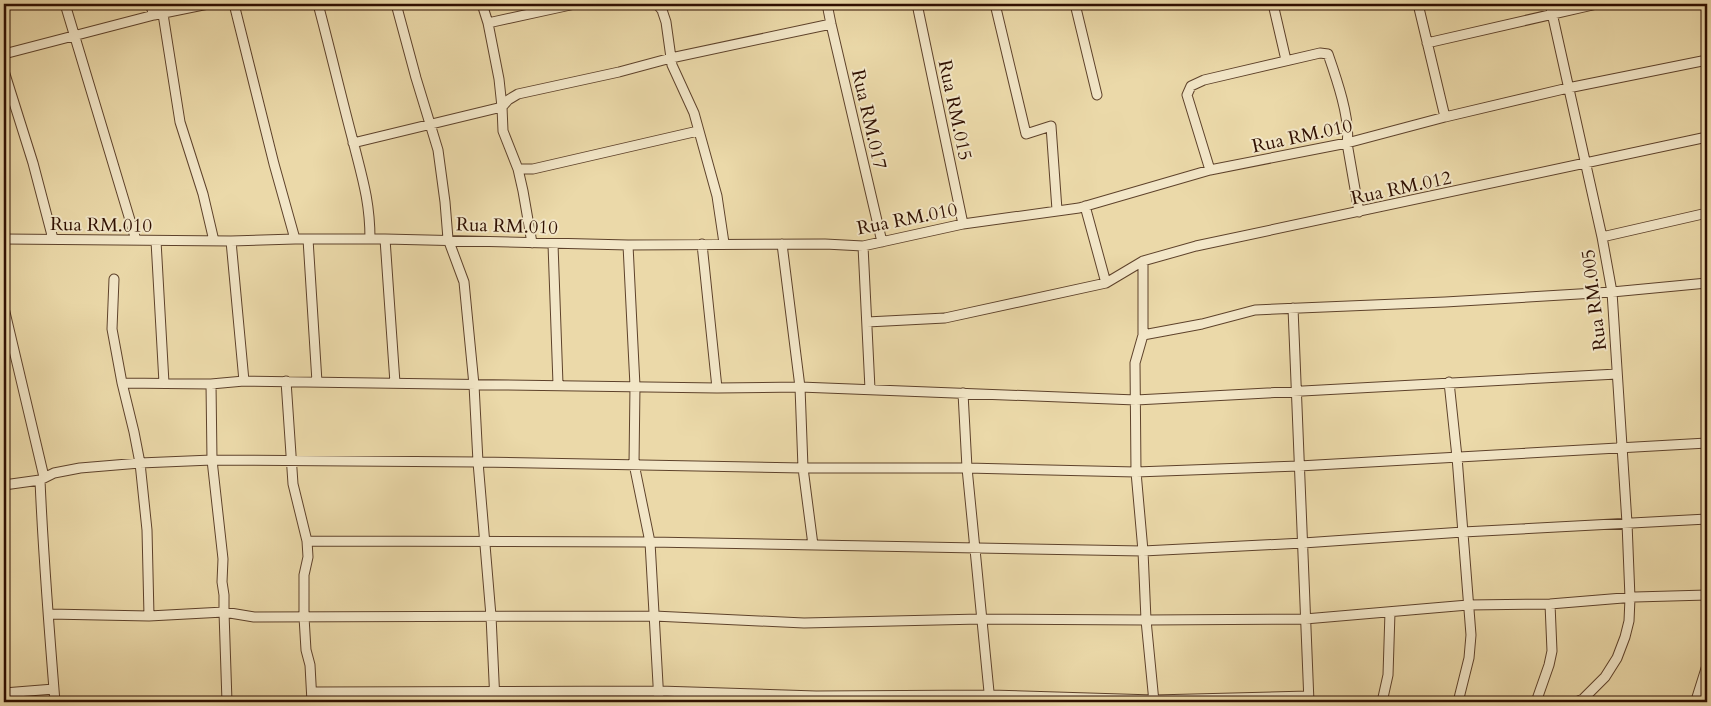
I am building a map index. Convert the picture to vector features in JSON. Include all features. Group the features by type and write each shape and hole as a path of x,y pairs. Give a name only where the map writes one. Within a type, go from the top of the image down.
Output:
{"street":[{"path":"65,4 136,240"},
{"path":"150,4 158,15 180,122 203,194 214,241"},
{"path":"4,54 208,4"},
{"path":"234,4 295,239"},
{"path":"318,4 362,172 369,205 370,239"},
{"path":"396,4 438,150 448,239 464,282 474,385 478,462 491,616 495,702"},
{"path":"482,4 488,23 499,79 503,131 518,169 532,243"},
{"path":"488,23 574,4"},
{"path":"657,4 662,10 666,22 675,73 694,113 717,196 724,243"},
{"name":"Rua RM.017","path":"827,4 882,242"},
{"name":"Rua RM.015","path":"917,4 963,224"},
{"path":"995,4 1026,134 1051,126 1057,210"},
{"path":"1075,4 1097,95"},
{"path":"1273,4 1286,60"},
{"path":"1418,4 1445,117"},
{"name":"Rua RM.005","path":"1550,4 1602,237 1612,292 1630,598 1627,629 1617,658 1605,677 1584,699 1576,702"},
{"path":"1427,43 1597,4"},
{"path":"353,143 502,107 508,100 518,94 671,58 831,24"},
{"path":"1210,170 1187,95 1191,86 1204,80 1286,60 1320,53 1328,54 1349,133 1347,143 1359,212"},
{"name":"Rua RM.010","path":"4,239 231,241 448,239 552,244 724,243 863,246 963,224 1085,206 1210,170 1347,143 1445,117 1568,88 1707,60"},
{"path":"4,71 33,163 53,239"},
{"path":"499,79 506,88 518,94"},
{"path":"518,169 533,169 698,131"},
{"name":"Rua RM.012","path":"866,322 945,318 1106,283 1143,261 1196,246 1707,137"},
{"path":"1085,206 1106,283"},
{"path":"1602,237 1707,213"},
{"path":"308,239 317,382"},
{"path":"385,239 395,383"},
{"path":"156,241 164,384"},
{"path":"231,241 244,381"},
{"path":"552,244 558,384"},
{"path":"702,244 717,388"},
{"path":"782,244 800,387 803,468 813,544"},
{"path":"628,245 635,386 634,464 650,542 659,702"},
{"path":"863,246 870,389"},
{"path":"1143,261 1142,335 1135,363 1136,472 1143,551 1146,620 1154,701"},
{"path":"114,279 112,329 140,463 147,530 149,616"},
{"path":"1142,335 1202,324 1255,310 1445,302 1612,292 1707,283"},
{"path":"4,308 42,479 45,582 55,702"},
{"path":"312,692 659,691 990,699 1154,701 1308,699 1293,308"},
{"path":"122,383 210,384 244,381 286,381 717,388 800,387 1136,400 1617,374"},
{"path":"286,381 294,494 307,541 308,557 304,575 304,617 312,702"},
{"path":"1449,382 1458,457 1471,635 1469,658 1458,702"},
{"path":"210,384 212,460 223,558 227,702"},
{"path":"963,393 974,549 990,699"},
{"path":"4,486 42,479 54,473 80,468 212,460 634,464 803,468 967,468 1136,472 1299,466 1707,443"},
{"path":"307,541 650,542 1143,551 1707,519"},
{"path":"49,614 149,616 224,612 254,617 654,616 804,623 982,619 1304,619 1468,606 1550,604 1707,595"},
{"path":"1536,702 1552,652 1550,604"},
{"path":"1382,702 1388,675 1390,612"},
{"path":"1696,702 1707,667"},
{"path":"4,693 54,688"}]}
